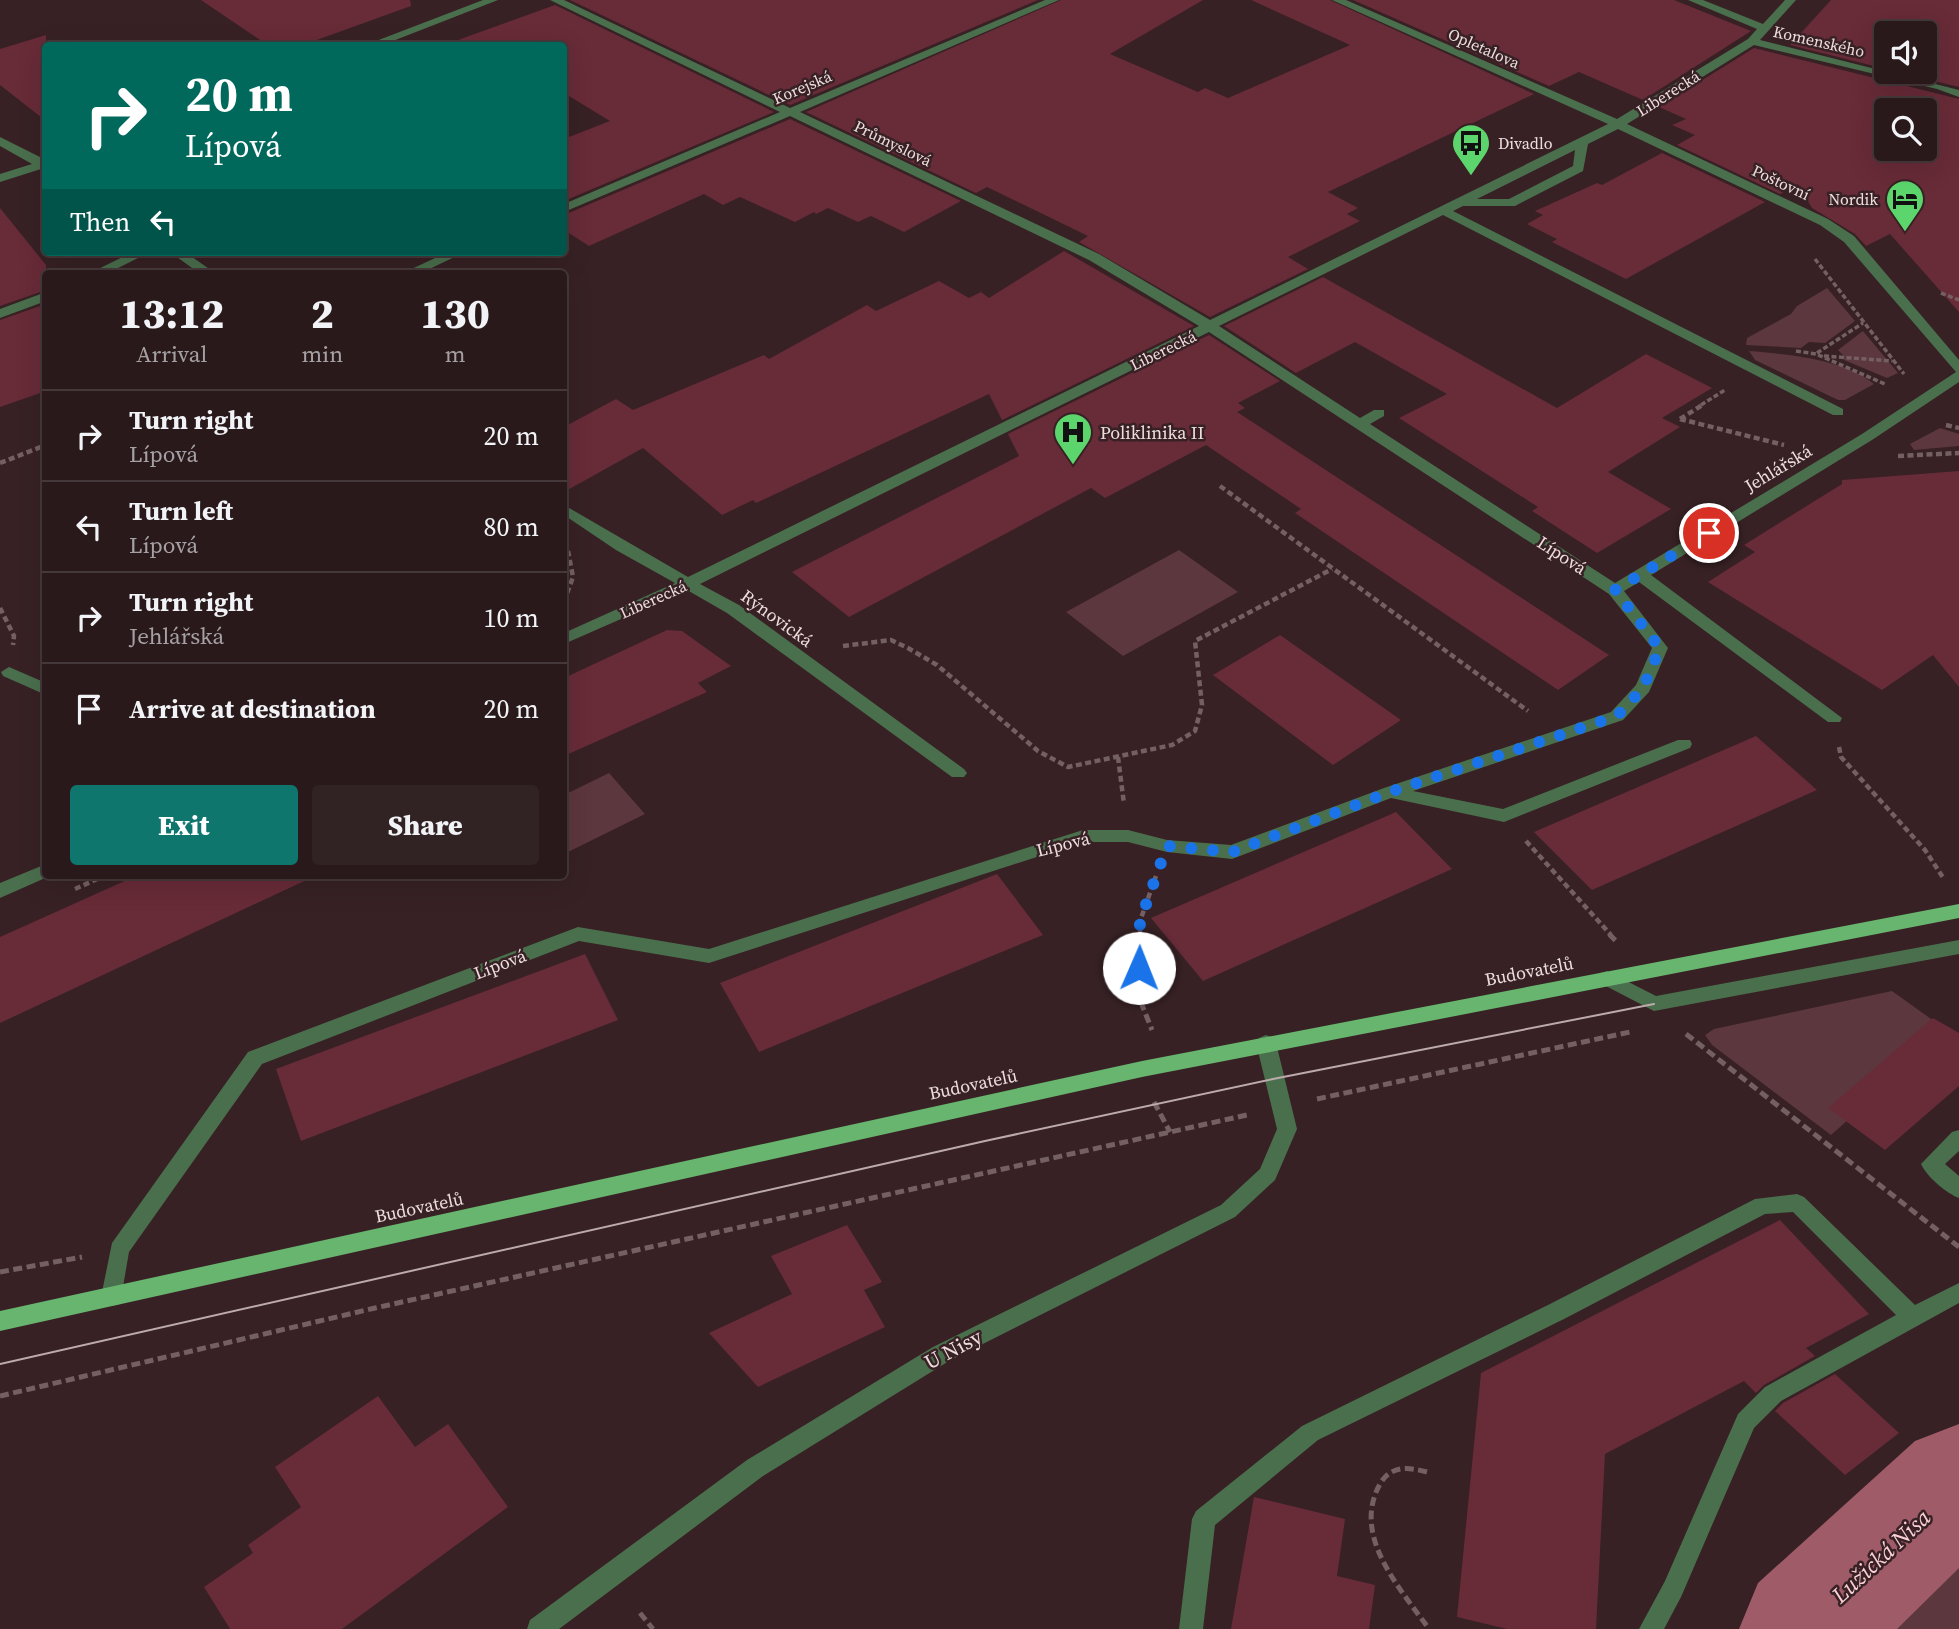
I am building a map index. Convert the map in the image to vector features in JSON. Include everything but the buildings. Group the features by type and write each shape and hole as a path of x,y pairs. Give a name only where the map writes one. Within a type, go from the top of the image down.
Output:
{"main road":[{"name":"Budovatelů","path":"0,1321 1266,1043 1959,911"}],"street":[{"path":"379,42 494,0"},
{"name":"Průmyslová","path":"555,0 1094,257 1210,327"},
{"name":"Korejská","path":"567,207 1054,0"},
{"name":"Opletalova","path":"1337,0 1618,124"},
{"path":"1693,0 1764,28"},
{"name":"Liberecká","path":"567,638 689,583 1618,124 1752,41 1791,0"},
{"name":"Komenského","path":"1752,41 1874,68"},
{"name":"Komenského","path":"1931,84 1959,94"},
{"name":"Poštovní","path":"1618,124 1824,222 1849,239 1959,369"},
{"path":"0,141 42,163"},
{"path":"1463,202 1501,205 1522,197 1579,168 1582,142"},
{"path":"0,178 42,166"},
{"path":"1444,211 1838,412"},
{"path":"104,270 135,256"},
{"path":"182,256 203,270"},
{"path":"417,270 450,256"},
{"path":"0,314 42,298"},
{"name":"Lípová","path":"112,1297 119,1250 255,1058 578,934 709,956 1083,836 1128,836 1167,846 1232,852 1390,792 1617,716 1643,688 1660,648 1615,590 1210,327"},
{"name":"Jehlářská","path":"1615,590 1867,437 1959,376"},
{"path":"1359,424 1379,413"},
{"name":"Rýnovická","path":"567,511 621,547 733,609 958,773"},
{"path":"1640,575 1834,718"},
{"path":"9,671 42,688"},
{"path":"1390,792 1504,816 1684,744"},
{"path":"0,891 42,872"},
{"path":"1607,978 1654,1004 1959,947"},
{"name":"U Nisy","path":"539,1629 755,1468 941,1354 1228,1211 1268,1174 1287,1129 1266,1043"},
{"path":"1959,1138 1931,1164 1959,1189"},
{"path":"1191,1629 1204,1519 1310,1433 1556,1312 1762,1205 1797,1203 1912,1317"},
{"path":"1651,1629 1674,1589 1746,1421 1773,1394 1959,1292"}],"path":[{"path":"1838,412 1904,374 1863,323 1816,354 1885,384"},
{"path":"1822,356 1893,361"},
{"path":"1755,370 1681,419 1784,445"},
{"path":"0,463 42,447"},
{"path":"1885,457 1959,453"},
{"path":"1220,486 1537,718"},
{"path":"567,548 575,570 574,584 567,597"},
{"path":"792,652 891,640 937,665 1038,751 1068,767 1172,745 1195,731 1202,705 1195,641 1332,569"},
{"path":"0,608 14,636 9,671"},
{"path":"1834,718 1841,757 1925,850 1948,886"},
{"path":"1118,757 1128,836"},
{"path":"1504,816 1617,942"},
{"path":"1153,1031 1142,1005 1139,968 1140,921 1167,846"},
{"path":"1682,1030 1959,1247"},
{"path":"1407,1080 1632,1031"},
{"path":"0,1396 375,1308 1170,1132"},
{"path":"0,1272 119,1250"},
{"path":"1427,1472 1406,1466 1391,1470 1376,1487 1369,1519 1374,1550 1429,1629"},
{"path":"640,1613 653,1629"}],"shaded area":[{"path":"1827,288 1855,321 1825,343 1809,342 1801,348 1746,345 1747,338 1791,314 1797,306"},
{"path":"1863,331 1898,373 1887,378 1844,360 1838,350"},
{"path":"1749,351 1832,363 1874,384 1845,400 1838,400 1755,360"},
{"path":"1940,428 1959,434 1959,446 1914,450 1910,444"},
{"path":"1179,550 1238,592 1123,656 1066,612"},
{"path":"609,773 645,814 567,853 567,794"},
{"path":"1892,991 1934,1021 1849,1119 1831,1135 1712,1045 1705,1035 1714,1029"},
{"path":"1959,1536 1959,1629 1864,1629"}],"waterway":[{"name":"Lužická Nisa","path":"1804,1629 1959,1483"}],"tram line":[{"path":"0,1364 985,1141 1273,1079 1654,1004"}],"place":[{"name":"Divadlo","path":"1471,177"},
{"name":"Nordik","path":"1905,233"},
{"name":"Poliklinika II","path":"1073,466"}],"route":[{"path":"1139,968 1140,921 1167,846 1232,852 1390,792 1617,716 1643,688 1660,648 1615,590 1709,533"}]}
